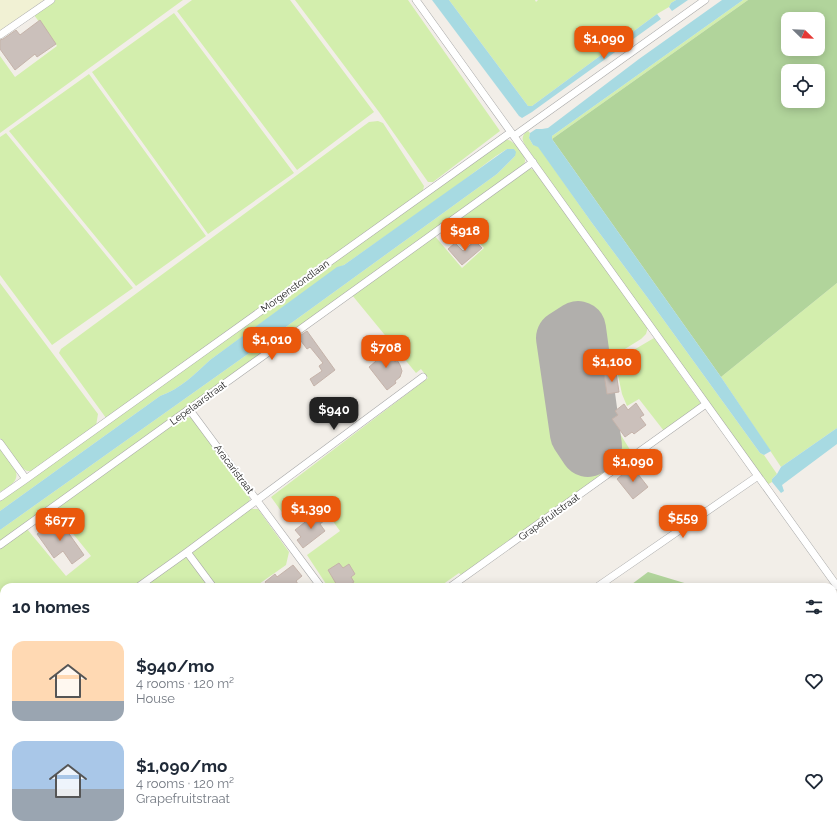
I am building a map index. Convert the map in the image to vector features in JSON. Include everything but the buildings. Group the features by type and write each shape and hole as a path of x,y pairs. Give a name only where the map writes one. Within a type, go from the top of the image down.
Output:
{"street":[{"path":"0,35 51,0"},
{"path":"416,0 835,583"},
{"name":"Morgenstondlaan","path":"0,497 417,198 513,134 705,0"},
{"name":"Lepelaarstraat","path":"0,544 533,162"},
{"path":"144,583 423,377"},
{"name":"Grapefruitstraat","path":"456,583 706,404"},
{"name":"Aracaristraat","path":"189,410 318,583"},
{"path":"0,443 26,479"},
{"path":"603,583 758,476"},
{"path":"187,552 210,583"}],"green space":[{"path":"0,0 43,0 44,1 0,33"},
{"path":"54,0 183,0 0,133 0,56 15,77 57,46 34,15"},
{"path":"192,0 290,0 374,112 297,170 177,11"},
{"path":"295,0 408,0 500,131 433,182 428,182 379,112"},
{"path":"449,0 535,0 536,2 538,0 676,0 671,3 669,7 657,14 532,106 528,106"},
{"path":"743,0 748,0 552,139 552,136"},
{"path":"748,0 837,0 837,283 721,377 552,139"},
{"path":"174,13 294,173 208,234 92,72"},
{"path":"89,74 206,236 136,286 9,131"},
{"path":"378,121 383,123 424,186 423,191 106,418 59,353 61,349 369,122"},
{"path":"528,131 530,133 529,138 533,145 538,146 592,223 760,453 764,455 777,474 772,479 772,482 767,485 529,151 523,140 523,136"},
{"path":"6,133 133,288 52,345 0,275 0,137"},
{"path":"506,140 510,140 521,151 524,157 525,162 518,169 0,541 0,530 272,337 497,174 515,156 514,149 507,149 496,156 448,192 344,265 337,268 210,360 181,385 160,396 0,511 0,501 464,168"},
{"path":"529,168 534,170 648,327 646,334 641,339 612,357 607,353 585,363 580,326 562,337 576,435 588,452 596,448 593,425 609,416 632,453 462,576 459,573 445,583 325,583 307,555 340,531 319,502 289,522 271,497 428,378 421,369 416,373 352,295 434,235 462,268 484,248 459,220"},
{"path":"0,283 98,414 96,426 32,471 27,471 22,468 0,438"},
{"path":"837,283 837,428 781,467 721,377"},
{"path":"654,338 702,405 664,431 639,399 627,406 622,394 615,361"},
{"path":"185,417 192,418 248,494 250,499 247,505 138,583 0,583 0,548 27,529 66,576 91,556 53,509 180,419"},
{"path":"0,445 13,463 16,479 10,486 0,492"},
{"path":"250,509 258,509 289,552 286,565 260,583 214,583 191,552"},
{"path":"187,556 207,583 149,583"},
{"path":"648,572 684,583 633,583"}],"water":[{"path":"432,0 449,0 528,106 532,106 657,14 661,19 522,118"},
{"path":"676,0 688,0 672,11 669,7 671,3"},
{"path":"722,0 743,0 552,136 552,139 721,377 771,451 764,455 760,453 538,147 533,145 529,138 530,133 536,129 548,128 639,59"},
{"path":"507,149 514,149 516,152 515,156 497,174 272,337 0,530 0,511 160,396 181,385 210,360 337,267 344,265"},
{"path":"837,428 837,444 782,485 784,491 781,493 772,482 772,479 781,467"}],"runway":[{"path":"578,329 594,446 588,449 578,434 564,338 578,329"}]}
